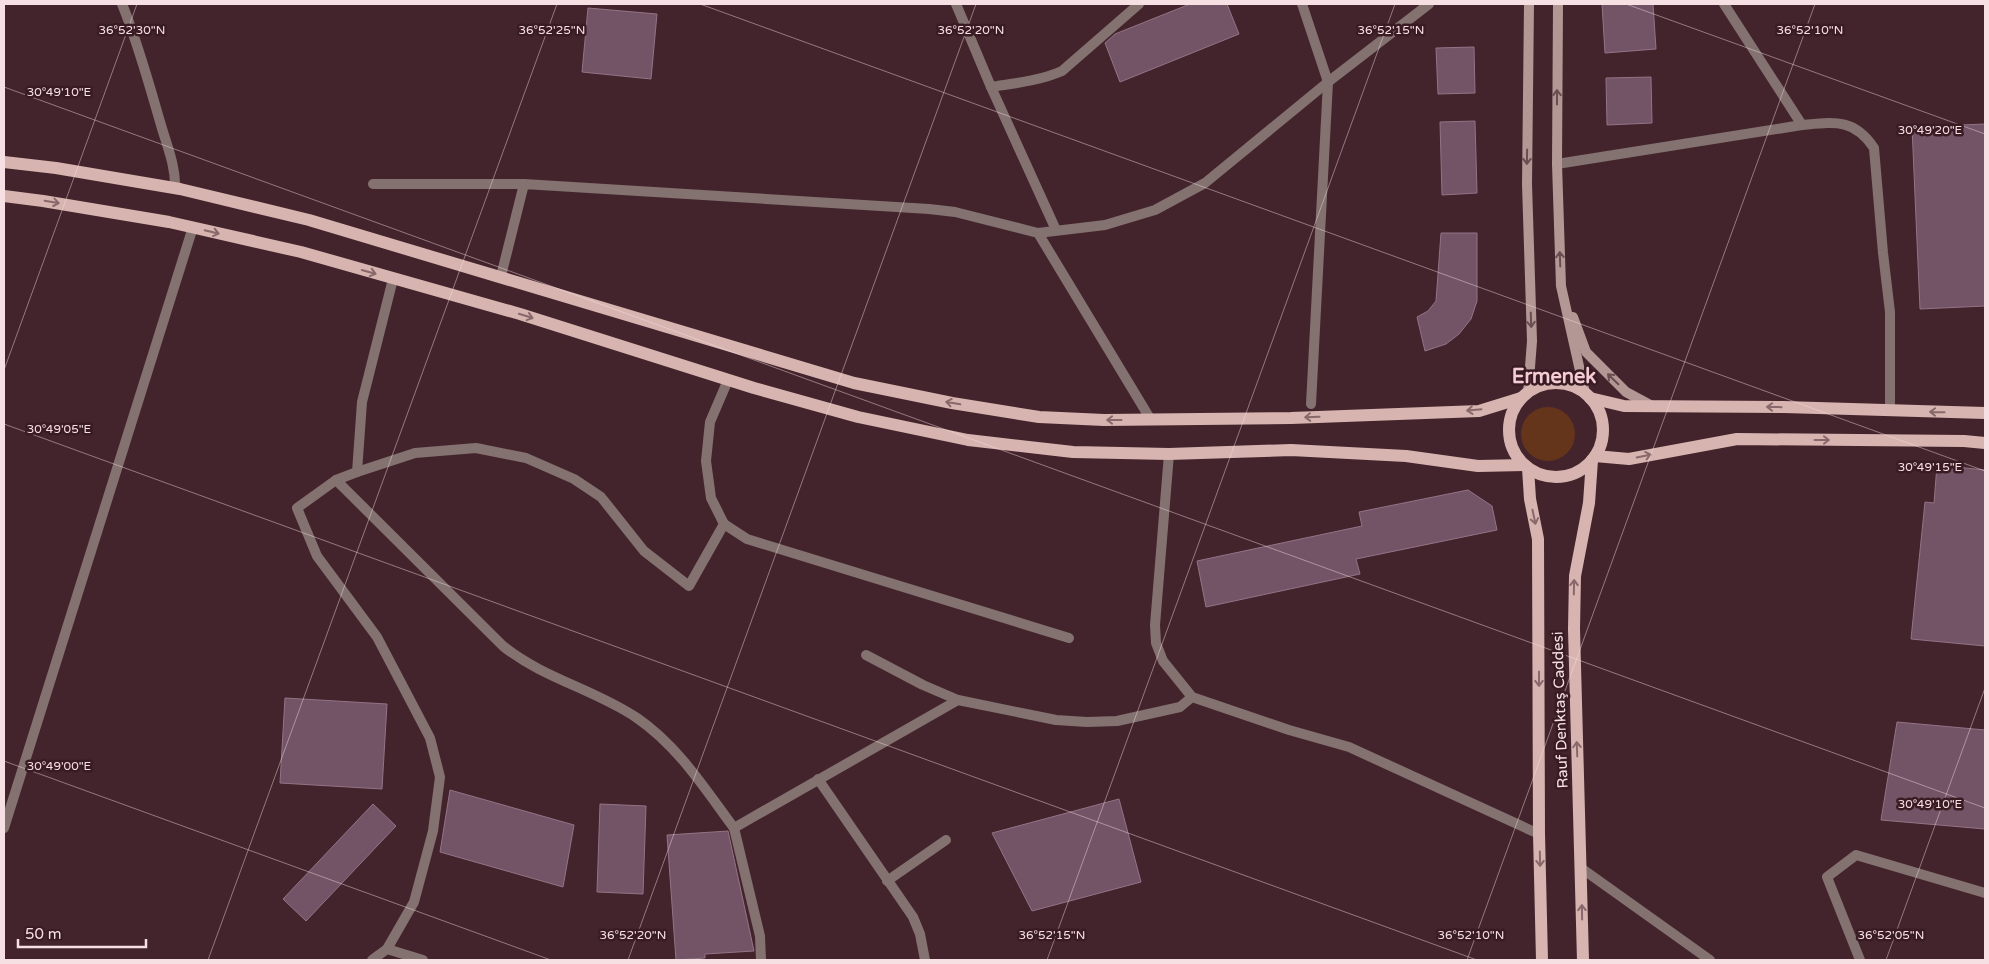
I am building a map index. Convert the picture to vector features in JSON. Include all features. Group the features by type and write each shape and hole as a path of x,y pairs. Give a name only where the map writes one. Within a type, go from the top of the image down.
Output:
{"main road":[{"path":"4,162 56,168 175,188 310,220 854,383 952,403 1039,417 1151,420 1291,418 1479,411 1525,396 1545,384 1559,383 1572,386 1587,396 1594,403 1601,416 1603,429 1601,443 1594,458 1586,467 1575,474 1548,477 1535,473 1516,456 1511,444 1510,420 1514,408 1525,396"},
{"path":"4,196 53,202 169,222 301,252 520,314 728,380 858,417 968,440 1073,452 1169,454 1291,450 1406,456 1478,466 1526,466"},
{"path":"1587,396 1624,406 1985,413"},
{"path":"1594,458 1629,459 1737,439 1964,441 1985,443"},
{"name":"Rauf Denktaş Caddesi","path":"1583,960 1574,629 1575,576 1589,503 1594,458"},
{"name":"Rauf Denktaş Caddesi","path":"1526,466 1538,539 1539,834 1542,960"}],"street":[{"path":"122,4 137,42 157,111 175,175 175,188"},
{"path":"956,4 991,87 1056,230"},
{"path":"991,87 1040,79 1062,70 1139,4"},
{"path":"1302,4 1328,82 1311,404"},
{"path":"373,184 524,184 929,209 955,212 1038,233 1105,225 1155,210 1205,183 1328,82 1429,4"},
{"path":"1525,396 1532,341 1527,184 1529,4"},
{"path":"1558,4 1557,164 1561,286 1587,396"},
{"path":"1724,4 1802,125"},
{"path":"1557,164 1802,125 1832,122 1858,129 1867,137 1874,148 1890,312 1890,410"},
{"path":"501,276 524,184"},
{"path":"4,828 194,227"},
{"path":"1038,233 1151,420"},
{"path":"357,472 362,402 393,278"},
{"path":"1561,286 1586,352 1626,392 1653,406"},
{"path":"728,380 710,422 706,461 711,498 724,524 747,539 1069,638"},
{"path":"372,960 387,948 414,902 433,831 440,776 430,738 377,637 317,556 298,508 336,480 357,472 415,453 476,448 526,458 574,479 601,496 644,551 689,586 724,524"},
{"path":"1169,454 1155,625 1156,643 1163,661 1192,698 1289,730 1349,747 1539,834"},
{"path":"336,480 518,658 636,717 657,733 676,752 734,828 760,936 761,960"},
{"path":"866,655 958,700 1056,720 1087,722 1117,720 1180,707 1192,698"},
{"path":"734,828 958,700"},
{"path":"818,779 913,917 920,934 925,960"},
{"path":"887,881 946,840"},
{"path":"1860,960 1827,877 1856,855 1985,893"},
{"path":"1581,868 1710,960"},
{"path":"387,948 424,960"}],"shaded area":[{"path":"1543,407 1553,407 1563,411 1571,419 1575,434 1571,449 1563,457 1553,461 1543,461 1533,457 1525,449 1521,439 1521,429 1525,419 1533,411"}],"building":[{"path":"1190,4 1227,4 1239,34 1120,82 1105,43 1115,34"},
{"path":"1602,4 1653,4 1656,49 1605,53"},
{"path":"588,8 657,14 651,79 582,72"},
{"path":"1474,47 1475,93 1438,94 1436,48"},
{"path":"1651,77 1652,123 1607,125 1606,78"},
{"path":"1475,121 1477,193 1442,195 1440,122"},
{"path":"1985,124 1985,306 1920,309 1912,127"},
{"path":"1441,233 1477,233 1477,301 1471,319 1459,334 1446,344 1425,351 1417,317 1428,311 1436,301"},
{"path":"1937,465 1985,470 1985,646 1911,639 1925,502 1934,503"},
{"path":"1468,490 1492,506 1497,530 1356,559 1360,574 1206,607 1197,561 1362,526 1359,512"},
{"path":"285,698 387,704 382,789 280,783"},
{"path":"1897,722 1985,730 1985,829 1881,820"},
{"path":"450,790 574,825 563,887 440,852"},
{"path":"1119,799 1141,882 1032,911 992,833"},
{"path":"373,804 396,826 306,921 283,899"},
{"path":"600,804 646,806 643,894 597,892"},
{"path":"728,831 754,951 705,954 705,958 676,960 667,835"}],"district":[{"name":"Ermenek","path":"1554,377"}]}
